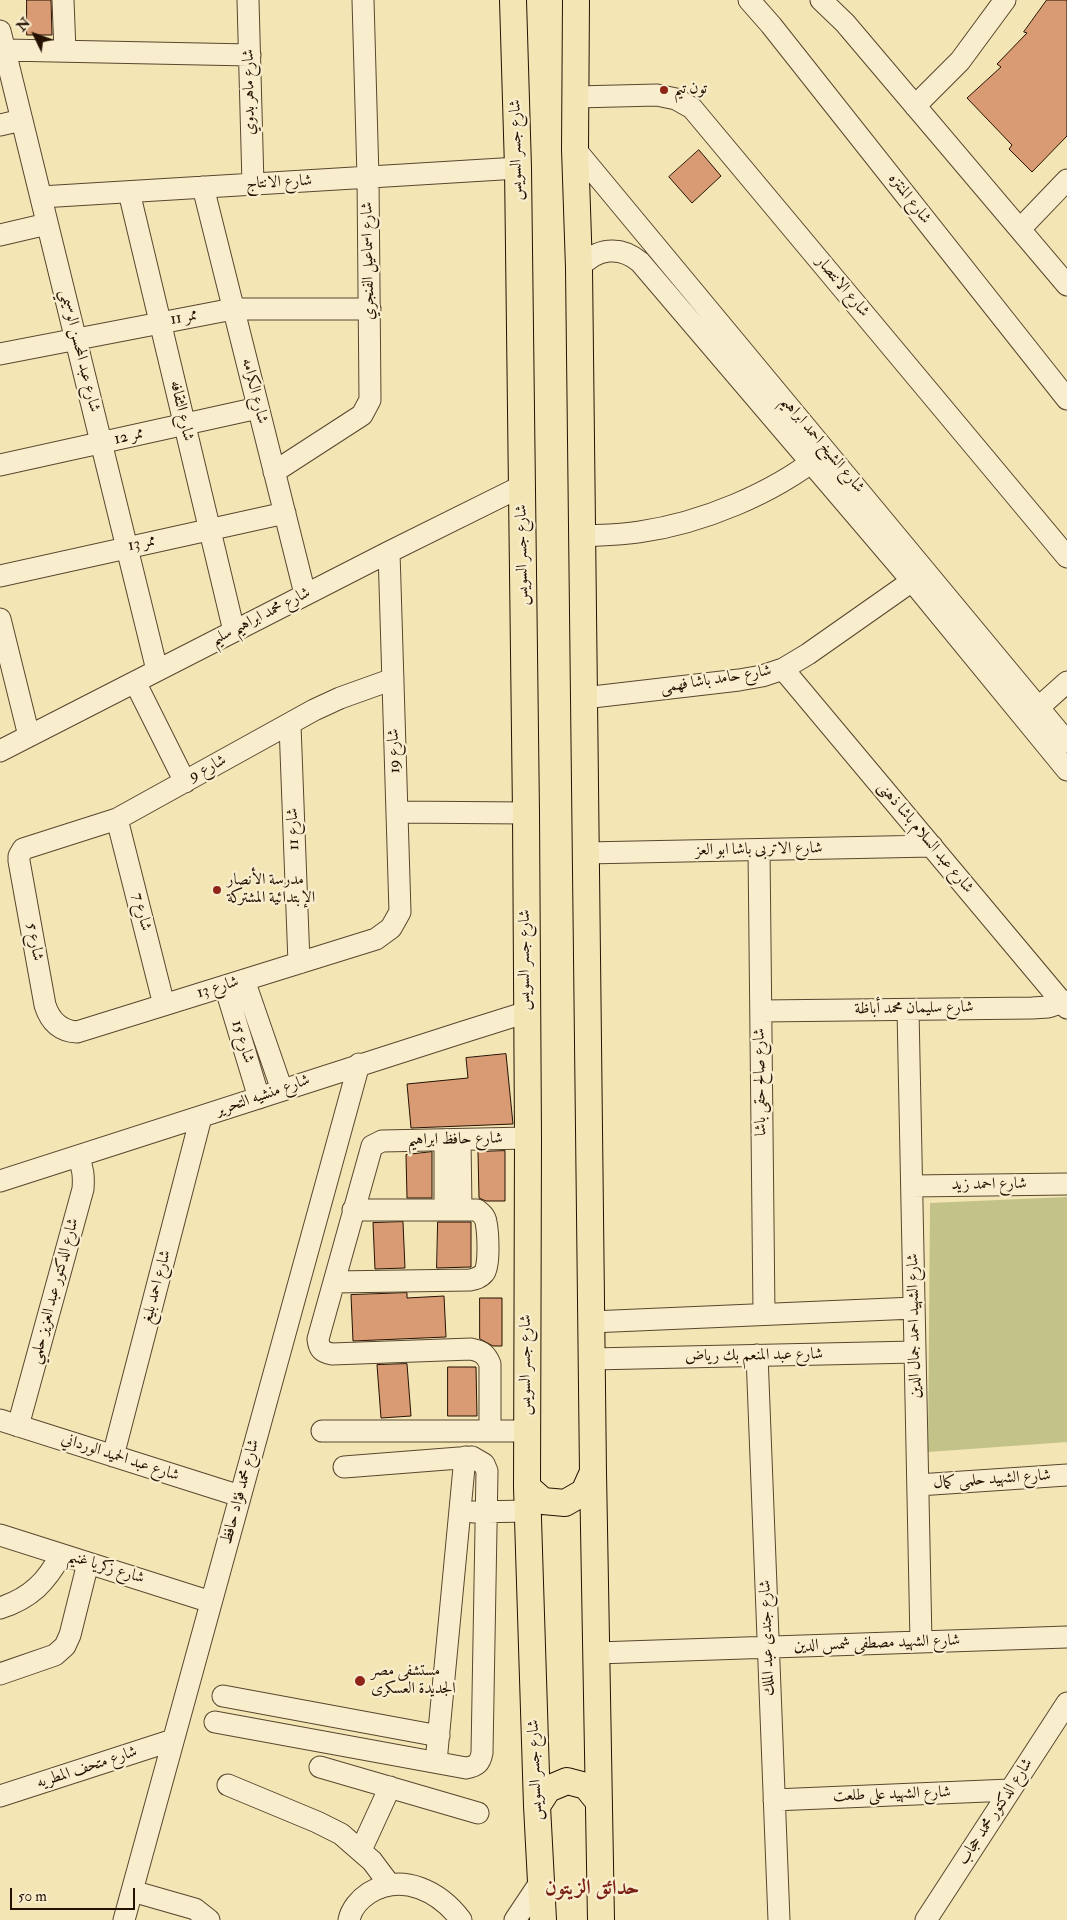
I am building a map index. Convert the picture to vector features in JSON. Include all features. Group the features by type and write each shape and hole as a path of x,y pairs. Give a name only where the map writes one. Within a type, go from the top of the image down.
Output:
{"main road":[{"name":"شارع جسر السويس","path":"513,0 518,168 526,813 528,1138 527,1499 537,1806 543,1920"},
{"path":"576,0 575,149 601,1920"},
{"path":"527,1499 565,1503 584,1492 593,1472"},
{"path":"537,1806 548,1789 567,1781 586,1786 599,1802"}],"street":[{"path":"63,0 65,51"},
{"name":"شارع ماهر بدوي","path":"248,0 253,184"},
{"name":"شارع اسماعيل الفنجري","path":"274,472 362,415 367,408 371,391 363,0"},
{"name":"شارع المنتزه","path":"749,0 778,32 1067,399"},
{"path":"821,0 845,23 1067,285"},
{"path":"915,106 960,61 1004,0"},
{"path":"2,41 65,51 250,55"},
{"name":"شارع عبد المحسن الوسيمي","path":"2,41 157,670"},
{"name":"شارع الانتصار","path":"576,97 657,95 676,98 692,108 1067,557"},
{"path":"0,125 22,120"},
{"name":"شارع الشيخ احمد ابراهيم","path":"575,149 644,231 912,581 1067,770"},
{"name":"شارع الانتاج","path":"41,197 518,168"},
{"path":"1020,229 1067,180"},
{"name":"شارع الكرامه","path":"202,187 306,594"},
{"name":"شارع الثقافه","path":"129,192 234,631"},
{"path":"0,235 48,224"},
{"path":"578,268 598,252 616,250 633,256 632,244 634,239 644,231"},
{"name":"شارع الشيخ احمد ابراهيم","path":"633,256 818,457 1067,742"},
{"name":"ممر 11","path":"0,354 233,309 370,309"},
{"name":"ممر 12","path":"0,465 258,408"},
{"path":"582,536 640,532 701,518 759,494 818,457"},
{"name":"شارع محمد ابراهيم سليم","path":"0,751 522,486"},
{"name":"ممر 13","path":"0,576 285,513"},
{"name":"شارع 19","path":"376,939 391,928 400,912 389,552"},
{"name":"شارع حامد باشا فهمى","path":"584,698 739,680 762,676 783,669 808,654 912,581"},
{"path":"0,619 29,736"},
{"name":"شارع عبد السلام باشا ذهنى","path":"783,669 1066,1004"},
{"name":"شارع 9","path":"20,852 26,847 117,819 340,698 393,679"},
{"path":"135,682 185,782"},
{"path":"1038,708 1067,682"},
{"name":"شارع 11","path":"290,725 299,963"},
{"path":"397,812 526,813"},
{"name":"شارع 7","path":"117,819 164,1005"},
{"name":"شارع الاتربى باشا ابو العز","path":"586,853 932,846"},
{"name":"شارع صالح حقى باشا","path":"759,850 764,1314"},
{"name":"شارع 5","path":"20,852 19,861 45,1005 48,1014 60,1027"},
{"name":"شارع 13","path":"60,1027 77,1032 376,939"},
{"path":"235,983 282,1090"},
{"name":"شارع 15","path":"235,983 259,1098"},
{"name":"شارع سليمان محمد أباظة","path":"761,1011 1032,1008 1066,1004"},
{"name":"شارع الشهيد احمد جمال الدين","path":"908,1010 921,1642"},
{"name":"شارع منشيه التحرير","path":"0,1181 527,1012"},
{"name":"شارع محمد فؤاد حافظ","path":"124,1920 360,1064"},
{"name":"شارع احمد بليغ","path":"113,1456 201,1117"},
{"name":"شارع حافظ ابراهيم","path":"353,1210 372,1146 382,1141 528,1138"},
{"path":"453,1140 453,1209"},
{"name":"شارع الدكتور عبد العزيز حلمي","path":"9,1423 83,1189 82,1166 78,1156"},
{"name":"شارع احمد زيد","path":"912,1186 1067,1184"},
{"path":"334,1282 470,1280 478,1278 488,1265 486,1221 483,1214 477,1210 453,1209 353,1210 318,1339 319,1347 324,1352 471,1349 479,1351 486,1356 490,1364 490,1431"},
{"path":"591,1322 914,1308"},
{"name":"شارع عبد المنعم بك رياض","path":"592,1360 915,1352"},
{"name":"شارع جندى عبد الملك","path":"757,1356 779,1920"},
{"name":"شارع عبد الحميد الورداني","path":"9,1423 240,1496"},
{"path":"322,1431 527,1431"},
{"path":"216,1722 466,1768 475,1766 481,1761 487,1471 484,1464 472,1457 465,1457 344,1467"},
{"path":"436,1762 465,1457"},
{"name":"شارع الشهيد حلمى كمال","path":"918,1484 1067,1475"},
{"path":"460,1512 486,1512 527,1499"},
{"name":"شارع زكريا غنيم","path":"0,1535 212,1602"},
{"path":"0,1608 15,1603 35,1591 50,1574 62,1554"},
{"path":"0,1674 56,1654 64,1646 70,1635 88,1563"},
{"name":"شارع الشهيد مصطفى شمس الدين","path":"597,1652 1067,1638"},
{"path":"223,1696 439,1736"},
{"name":"شارع الدكتور محمد حجاب","path":"926,1920 1067,1703"},
{"name":"شارع متحف المطريه","path":"0,1796 173,1740"},
{"path":"320,1767 478,1813"},
{"path":"228,1785 318,1822 341,1834 362,1850 390,1885"},
{"path":"362,1850 390,1787"},
{"name":"شارع الشهيد على طلعت","path":"774,1800 1010,1790"},
{"path":"515,1920 541,1881"},
{"path":"349,1920 350,1914 361,1898 375,1890 390,1885 405,1884 420,1887 434,1894 452,1908 461,1920"},
{"path":"132,1891 183,1913 195,1909 208,1920"}],"green space":[{"path":"1067,1197 1067,1442 928,1452 930,1203"}],"building":[{"path":"27,0 51,0 52,35 27,35"},
{"path":"1047,0 1067,0 1067,136 1032,172 1009,149 1012,145 967,98 1001,67 997,64 1027,33 1024,32"},
{"path":"699,150 721,176 692,203 669,177"},
{"path":"506,1054 513,1124 411,1128 407,1084 468,1078 466,1058"},
{"path":"505,1151 505,1201 486,1201 479,1198 478,1152"},
{"path":"432,1152 432,1198 407,1198 406,1155"},
{"path":"403,1222 405,1268 375,1269 373,1223"},
{"path":"438,1222 471,1222 471,1267 437,1268"},
{"path":"407,1293 407,1298 444,1296 446,1337 353,1341 351,1295"},
{"path":"480,1298 502,1298 502,1346 493,1346 480,1339"},
{"path":"407,1364 411,1416 381,1418 377,1365"},
{"path":"448,1367 476,1367 477,1416 448,1416"}],"place":[{"name":"تون تيم","path":"664,90"},
{"name":"مدرسة الأنصار الإبتدائية المشتركة","path":"217,890"},
{"name":"مستشفى مصر الجديدة العسكرى","path":"360,1681"}],"district":[{"name":"حدائق الزيتون","path":"592,1889"}]}
